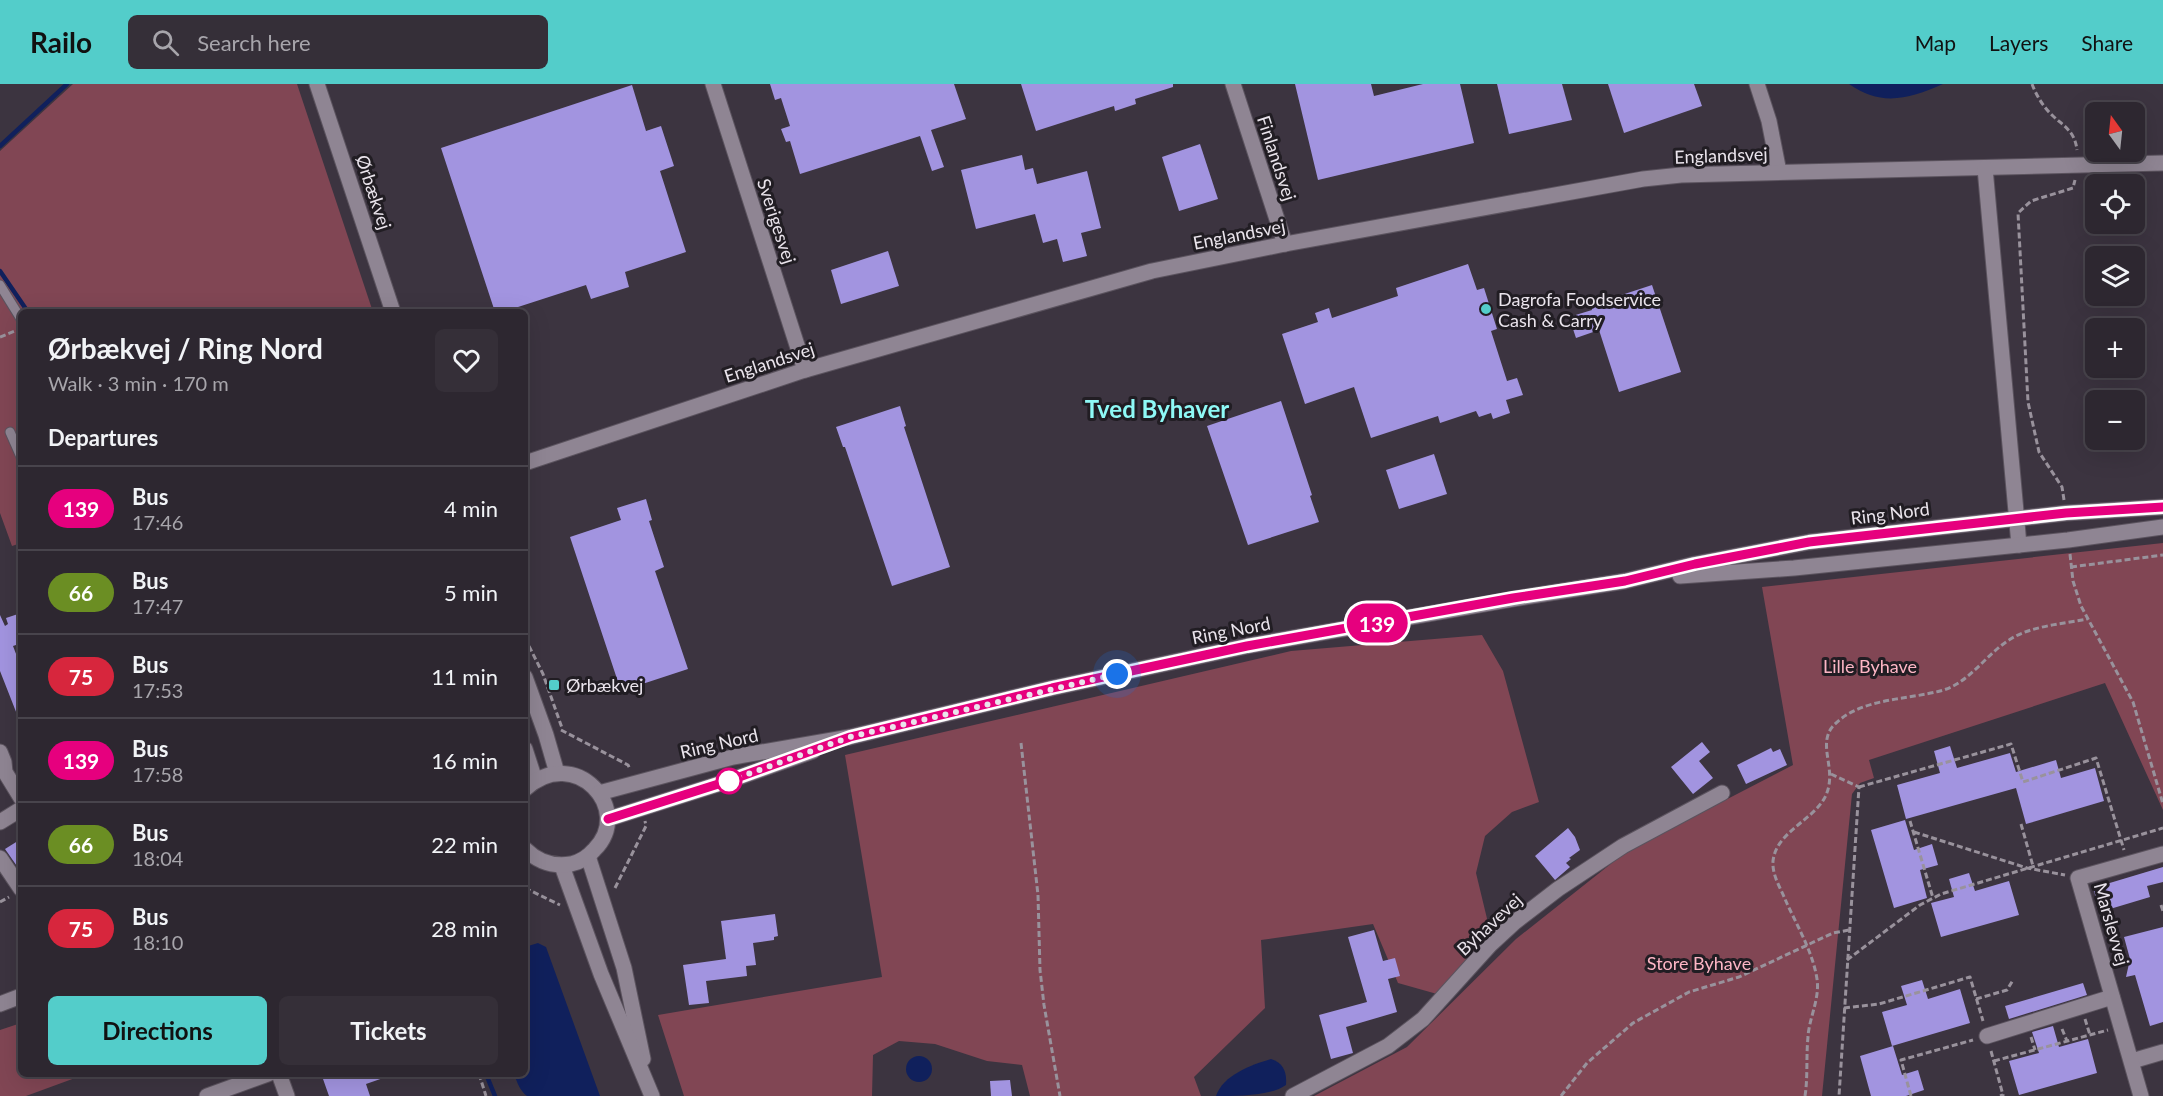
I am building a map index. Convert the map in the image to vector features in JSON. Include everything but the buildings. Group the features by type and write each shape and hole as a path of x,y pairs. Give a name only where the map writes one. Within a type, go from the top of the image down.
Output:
{"street":[{"name":"Ørbækvej","path":"317,84 392,309"},
{"name":"Sverigesvej","path":"713,84 805,370"},
{"name":"Finlandsvej","path":"1233,84 1285,244"},
{"path":"1757,84 1769,121 1779,172"},
{"name":"Englandsvej","path":"528,462 805,370 1152,271 1285,244 1681,174 2163,163"},
{"path":"1985,168 2019,545"},
{"name":"Ring Nord","path":"1625,581 1695,564 1809,542 2066,513 2163,507"},
{"name":"Ring Nord","path":"599,793 733,757 850,737 1052,688 1247,646 1513,598 1625,581 1794,568 2068,540 2163,527"},
{"path":"528,685 557,773"},
{"name":"Ring Nord","path":"608,819 731,780 850,737"},
{"path":"0,752 5,772 18,793"},
{"path":"528,852 546,864 562,866 576,863 598,846 608,819 599,793 588,782 573,774 557,773 530,784"},
{"name":"Byhavevej","path":"1293,1096 1388,1046 1423,1019 1490,945 1515,922 1558,889 1623,846 1722,793"},
{"path":"0,822 18,811"},
{"name":"Marslevvej","path":"2141,1096 2078,878 2163,854"},
{"path":"588,856 624,968 651,1095"},
{"path":"0,858 18,885"},
{"path":"562,866 601,974 651,1095"},
{"path":"0,1004 18,997"},
{"path":"1987,1036 2112,997"},
{"path":"2132,1061 2163,1052"},
{"path":"207,1096 260,1077"},
{"path":"280,1077 287,1096"}],"lane":[{"path":"0,285 18,314"},
{"path":"10,432 18,450"}],"path":[{"path":"2032,84 2035,92 2052,115 2070,129 2076,142 2078,165 2073,188 2031,201 2018,213 2028,402 2039,452 2062,487 2066,513"},
{"path":"0,336 18,329"},
{"path":"2068,540 2077,594 2087,619 2133,702 2163,804"},
{"path":"2071,567 2163,555"},
{"path":"1805,1096 1808,1035 1817,997 1817,980 1806,946 1774,874 1773,859 1778,844 1814,812 1824,798 1831,774 1825,741 1835,724 1868,705 1942,691 1959,683 2008,640 2023,633 2087,619"},
{"path":"546,735 562,730 572,735 628,765 636,783"},
{"path":"1021,743 1038,895 1040,970 1060,1096"},
{"path":"1831,774 1859,787 2011,744 2023,782 2096,758 2128,865"},
{"path":"1839,1096 1859,787"},
{"path":"1910,821 1933,898"},
{"path":"2021,824 2033,866"},
{"path":"1847,960 1920,905 1941,894 2163,828"},
{"path":"1914,832 2026,868 2078,878"},
{"path":"2161,905 2163,911"},
{"path":"1560,1096 1587,1063 1633,1023 1689,992 1739,977 1833,933 1849,930"},
{"path":"1844,1008 1879,1004 1970,976 2003,1095 2000,1096"},
{"path":"1976,999 2007,990 2013,980"},
{"path":"1994,1061 2121,1026"},
{"path":"1911,1096 1901,1060 1987,1036"},
{"path":"480,1077 486,1096"}],"green space":[{"path":"73,84 297,84 372,309 18,309 18,544 12,546 0,513 0,151"},
{"name":"Store Byhave","path":"2163,543 2163,810 2105,683 1869,760 1874,778 1860,783 1852,794 1822,1096 1314,1096 1407,1047 1516,939 1627,851 1793,765 1762,587"},
{"path":"1482,635 1503,671 1539,802 1512,812 1485,836 1476,873 1490,931 1437,994 1398,983 1373,924 1261,940 1265,1008 1194,1077 1201,1096 1030,1096 1022,1065 987,1061 935,1044 899,1041 873,1055 872,1096 684,1096 658,1015 882,977 845,755 1291,651"},
{"path":"18,1024 18,1077 78,1077 26,1096 0,1096 0,1030"}],"shaded area":[{"path":"1849,84 1943,84 1907,97 1884,98 1872,96"},
{"path":"538,943 546,947 600,1096 527,1096 516,1080 515,1077 528,1077 528,946"},
{"path":"919,1056 928,1060 932,1069 928,1078 919,1082 910,1078 906,1069 910,1060"},
{"path":"1271,1059 1284,1069 1286,1085 1280,1089 1263,1093 1216,1096 1231,1077"}],"waterway":[{"path":"0,146 67,84"},
{"path":"0,271 26,309"},
{"path":"487,1077 495,1096"}],"bus line":[{"name":"139","path":"608,819 731,780 850,737 1052,688 1247,646 1513,598 1625,581 1695,564 1809,542 2066,513 2163,507"}],"place":[{"name":"Dagrofa Foodservice Cash & Carry","path":"1486,309"},
{"name":"Ørbækvej","path":"554,685"}],"district":[{"name":"Tved Byhaver","path":"1157,408"}],"route":[{"path":"729,781 850,737 1117,674"}],"park label":[{"name":"Lille Byhave","path":"1870,666"}]}
